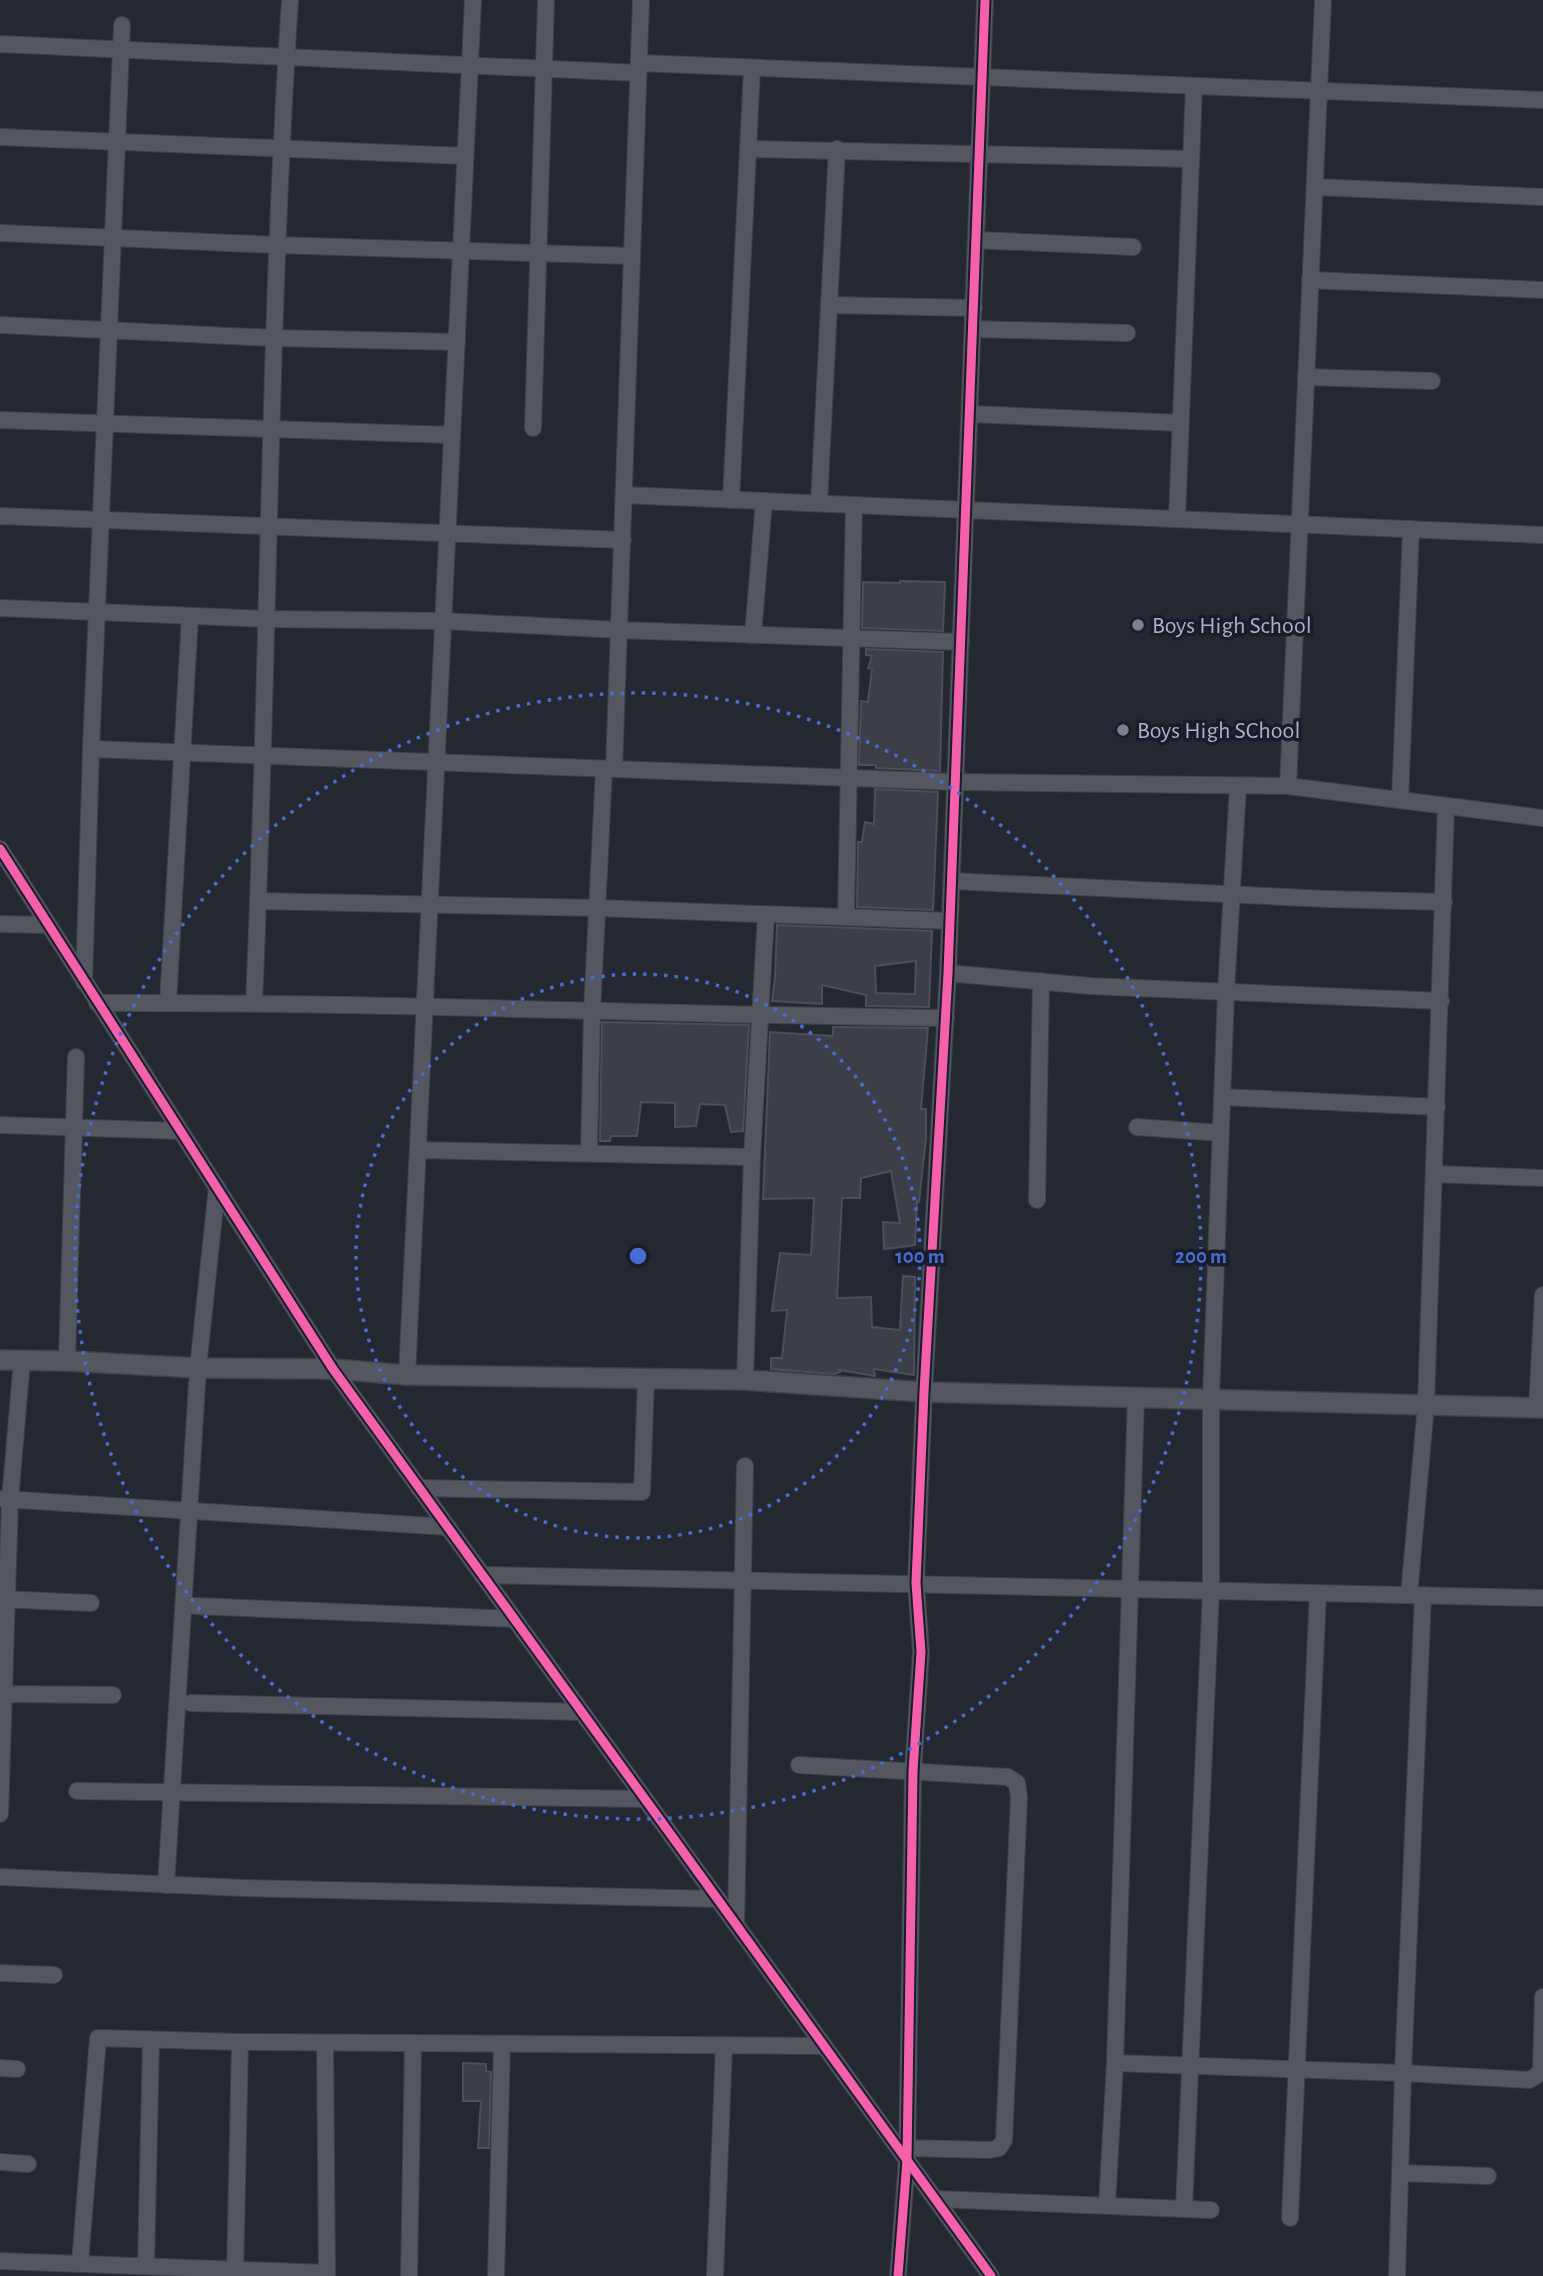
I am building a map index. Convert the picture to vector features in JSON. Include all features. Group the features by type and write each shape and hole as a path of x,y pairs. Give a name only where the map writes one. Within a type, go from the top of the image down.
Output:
{"street":[{"path":"254,1002 276,245 290,0"},
{"path":"407,1375 473,0"},
{"path":"533,428 546,0"},
{"path":"589,1153 592,1012 619,630 640,0"},
{"path":"898,2276 907,2154 912,1771 921,1652 916,1583 948,973 985,0"},
{"path":"1288,786 1322,0"},
{"path":"83,982 122,25"},
{"path":"0,44 543,68 752,68 1543,100"},
{"path":"731,500 752,68"},
{"path":"1177,519 1194,86"},
{"path":"0,137 466,156"},
{"path":"748,149 1191,159"},
{"path":"819,503 837,149"},
{"path":"1315,187 1543,197"},
{"path":"0,233 632,256"},
{"path":"976,240 1133,247"},
{"path":"1310,280 1543,290"},
{"path":"829,305 974,308"},
{"path":"0,325 109,328 274,338 457,342"},
{"path":"973,329 1127,333"},
{"path":"1306,377 1432,381"},
{"path":"970,414 1180,422"},
{"path":"0,420 452,435"},
{"path":"624,495 1543,535"},
{"path":"753,635 764,501"},
{"path":"846,917 854,505"},
{"path":"0,516 622,540"},
{"path":"1399,800 1411,529"},
{"path":"0,608 267,619 443,621 961,642"},
{"path":"168,1003 190,616"},
{"path":"91,749 956,782 1288,786 1543,818"},
{"path":"1184,2208 1211,1590 1211,1398 1222,1097 1238,786"},
{"path":"1397,2276 1416,1595 1426,1404 1446,806"},
{"path":"0,849 333,1369 824,2046 907,2154 935,2199 991,2276"},
{"path":"952,881 1444,902"},
{"path":"258,901 598,908 950,921"},
{"path":"746,1380 752,1157 766,914"},
{"path":"0,924 48,925"},
{"path":"948,973 1090,986 1441,1001"},
{"path":"1037,1200 1041,981"},
{"path":"97,1003 254,1002 425,1009 946,1018"},
{"path":"67,1361 76,1056"},
{"path":"1222,1097 1437,1107"},
{"path":"0,1125 180,1131"},
{"path":"1137,1127 1221,1133"},
{"path":"418,1150 752,1157"},
{"path":"1434,1174 1543,1178"},
{"path":"166,1885 198,1368 217,1187"},
{"path":"0,1360 198,1368 333,1369 407,1375 746,1380 924,1392 1540,1408 1543,1295"},
{"path":"0,1814 5,1499 22,1360"},
{"path":"419,1488 642,1492 646,1378"},
{"path":"1107,2204 1115,2063 1136,1397"},
{"path":"736,1924 745,1466"},
{"path":"5,1499 448,1527"},
{"path":"482,1574 1543,1598"},
{"path":"1290,2218 1318,1593"},
{"path":"4,1599 91,1603"},
{"path":"195,1606 514,1619"},
{"path":"2,1694 113,1695"},
{"path":"191,1703 582,1712"},
{"path":"799,1765 1009,1777 1017,1783 1019,1797 1004,2140 999,2148 990,2150 907,2154"},
{"path":"76,1791 645,1799"},
{"path":"0,1877 166,1885 718,1899"},
{"path":"0,1973 54,1975"},
{"path":"1115,2063 1529,2080 1536,2077 1541,2070 1543,1997"},
{"path":"80,2263 98,2038 413,2044 824,2046"},
{"path":"146,2265 151,2040"},
{"path":"235,2272 240,2042"},
{"path":"0,2261 327,2274 325,2043"},
{"path":"409,2276 413,2044"},
{"path":"496,2276 502,2044"},
{"path":"715,2276 724,2045"},
{"path":"0,2068 17,2069"},
{"path":"0,2162 28,2164"},
{"path":"1400,2172 1488,2176"},
{"path":"935,2199 1211,2210"}],"building":[{"path":"863,582 945,582 943,631 862,628"},
{"path":"866,649 943,652 940,771 859,765 861,701 868,702 872,669 868,668 872,656 866,655"},
{"path":"875,789 938,792 933,910 857,907 858,842 862,842 865,822 874,824"},
{"path":"777,925 932,931 929,1007 866,1006 866,995 822,985 822,1004 772,1001","holes":["916,961 915,994 876,993 875,966"]},
{"path":"602,1022 749,1025 743,1131 731,1132 725,1105 700,1104 696,1126 675,1127 675,1103 641,1102 637,1136 611,1136 610,1141 600,1141"},
{"path":"833,1027 928,1028 921,1109 926,1109 926,1138 919,1202 917,1201 915,1245 884,1249 883,1222 900,1223 891,1171 861,1178 860,1198 842,1198 837,1298 871,1297 872,1327 900,1330 903,1276 915,1277 914,1375 874,1369 875,1376 839,1370 840,1372 833,1374 771,1369 771,1358 782,1358 787,1310 772,1311 780,1253 811,1255 814,1198 763,1199 770,1032 833,1036"},
{"path":"463,2063 486,2064 486,2071 491,2072 489,2148 478,2148 481,2101 463,2101"}],"cycle path":[{"path":"898,2276 907,2160 913,1771 921,1652 916,1583 948,973 985,0"},
{"path":"0,849 333,1369 991,2276"}],"place":[{"name":"Boys High School","path":"1138,625"},
{"name":"Boys High SChool","path":"1123,730"}]}
